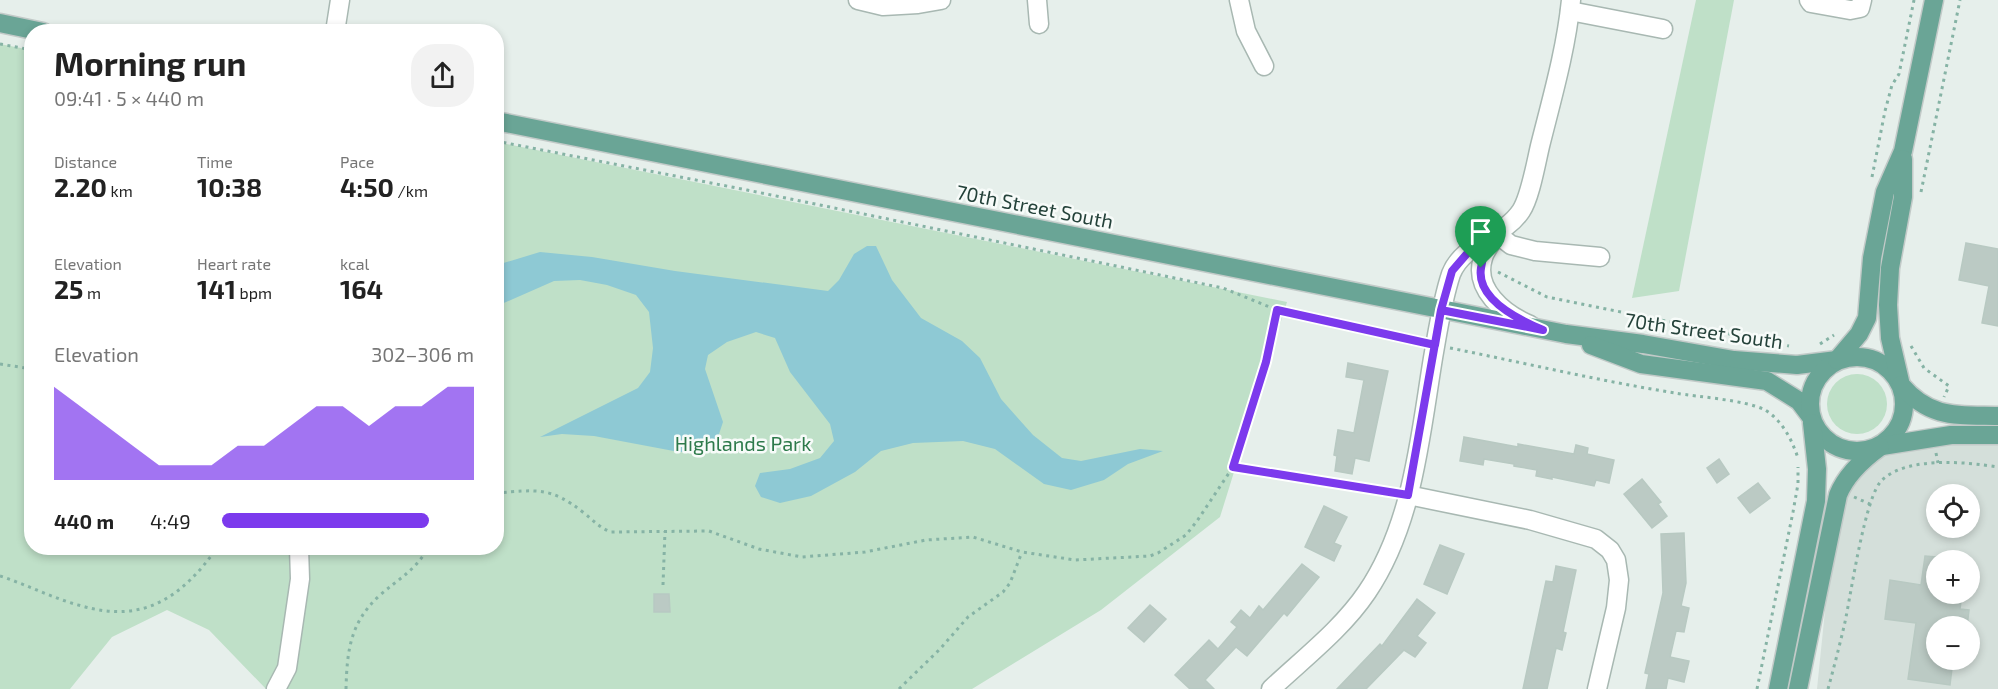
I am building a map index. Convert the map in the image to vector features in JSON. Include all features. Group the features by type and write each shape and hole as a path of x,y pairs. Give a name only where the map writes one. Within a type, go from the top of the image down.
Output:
{"main road":[{"path":"1798,689 1838,495 1853,471 1882,446 1894,432 1901,420 1904,405 1890,338 1888,306 1890,268 1903,197 1903,151 1934,0"},
{"path":"0,23 24,28"},
{"name":"70th Street South","path":"504,123 1543,330 1734,360 1797,365 1837,360"},
{"path":"1778,689 1816,501 1817,461 1811,418 1811,397 1814,385 1859,334 1867,318 1872,258 1885,192 1903,151"},
{"name":"70th Street South","path":"1566,334 1641,364 1767,381 1799,401 1811,418"},
{"path":"1837,360 1860,358 1873,360 1891,372 1918,402 1938,412 1955,415 1998,416"},
{"path":"1811,418 1828,440 1842,448 1857,451 1943,436 1998,435"}],"street":[{"path":"336,24 340,0"},
{"path":"858,0 883,6 941,0"},
{"path":"1037,0 1040,24"},
{"path":"1239,0 1245,31 1264,66"},
{"path":"1809,0 1811,3 1850,10 1860,8 1862,0"},
{"path":"1271,689 1350,614 1367,591 1399,528 1408,495 1441,310 1452,271 1471,249 1511,225 1523,209 1535,170 1568,31 1570,6 1663,28"},
{"path":"1497,234 1511,245 1535,251 1600,257"},
{"path":"1497,234 1483,257 1480,276 1492,299 1516,319 1543,330"},
{"path":"1408,495 1530,520 1596,539 1610,550 1616,560 1619,580 1616,608 1597,689"},
{"path":"276,689 287,668 300,579 299,555"}],"path":[{"path":"1872,178 1885,111 1892,85 1899,74 1914,0"},
{"path":"1920,199 1960,0"},
{"path":"0,44 24,48"},
{"path":"504,143 1202,283 1223,288 1277,310 1435,345 1673,393 1737,402 1764,410 1792,439 1798,459 1798,484 1756,689"},
{"path":"1481,268 1496,272 1547,297 1794,346"},
{"path":"504,492 547,491 565,499 602,529 611,532 709,531 759,549 802,557 855,553 926,540 973,537 1022,552 1075,560 1150,556 1158,554 1186,535 1233,467 1266,362 1277,310"},
{"path":"1819,344 1837,332"},
{"path":"1909,341 1922,366 1949,386"},
{"path":"0,364 24,368"},
{"path":"1828,689 1870,504 1876,488 1892,474 1902,469 1928,464 1952,463 1998,467"},
{"path":"1233,467 1408,495"},
{"path":"663,585 665,531"},
{"path":"899,689 940,649 969,616 1003,592 1010,583 1022,552"},
{"path":"0,576 81,606 103,611 134,611 156,605 175,594 187,584 211,555"},
{"path":"346,689 350,643 355,626 380,596 402,579 424,555"}],"shaded area":[{"path":"1998,443 1998,689 1817,689 1830,562 1843,504 1850,486 1877,459 1892,452 1939,444"}],"green space":[{"path":"1696,0 1734,0 1679,291 1632,298"},
{"name":"Highlands Park","path":"0,44 24,49 24,555 504,555 504,143 1287,302 1220,517 1101,610 972,689 266,689 209,630 167,610 112,637 70,689 0,689"},
{"path":"1851,374 1863,374 1874,379 1882,387 1887,404 1885,416 1874,429 1863,434 1851,434 1840,429 1832,421 1827,410 1827,398 1832,387 1840,379"}],"water":[{"path":"867,246 876,246 892,280 921,318 962,341 980,358 1001,399 1033,435 1062,458 1081,461 1140,449 1163,451 1128,464 1104,480 1071,490 1044,484 995,449 963,441 913,443 881,451 855,472 811,496 780,503 761,497 755,486 760,473 790,469 820,458 834,441 830,424 790,372 775,338 756,332 727,342 708,355 705,369 723,422 717,440 704,452 679,452 594,436 562,434 540,437 638,388 650,372 653,348 649,312 636,295 607,285 580,280 554,281 504,303 504,263 540,252 592,257 675,271 828,291 839,280 854,254"}],"building":[{"path":"1966,243 1998,249 1998,326 1982,323 1989,286 1959,280"},
{"path":"1348,363 1388,371 1369,461 1355,458 1352,474 1335,471 1337,456 1334,455 1338,430 1354,433 1364,380 1346,377"},
{"path":"1464,437 1574,454 1576,445 1588,448 1587,454 1614,460 1609,483 1596,480 1594,486 1536,476 1537,470 1484,459 1483,465 1460,461"},
{"path":"1719,459 1729,474 1717,483 1707,468"},
{"path":"1642,479 1661,502 1658,504 1667,516 1652,528 1624,494"},
{"path":"1758,483 1770,498 1750,513 1738,498"},
{"path":"1324,506 1347,517 1334,543 1341,546 1334,561 1305,547"},
{"path":"1684,533 1686,583 1681,606 1689,608 1684,632 1676,631 1670,657 1689,661 1684,682 1668,678 1666,689 1646,689 1649,674 1645,673 1663,593 1661,534"},
{"path":"1440,545 1464,554 1447,594 1424,584"},
{"path":"1926,556 1926,604 1961,604 1960,609 1969,610 1968,616 1926,616 1926,670 1952,670 1950,685 1908,679 1916,623 1885,619 1890,580 1921,585"},
{"path":"1302,564 1319,577 1287,616 1284,613 1247,656 1236,647 1205,680 1214,689 1190,689 1175,675 1209,640 1218,649 1237,627 1231,622 1241,610 1250,618 1259,606 1263,610"},
{"path":"1556,566 1576,570 1563,632 1566,633 1562,650 1556,648 1547,689 1523,689 1546,581 1553,582"},
{"path":"654,594 669,594 670,612 654,612"},
{"path":"1417,599 1435,613 1417,636 1426,643 1415,657 1404,650 1366,689 1337,689 1380,644 1382,646"},
{"path":"1150,605 1166,619 1144,642 1128,628"}],"route":[{"path":"1481,268 1480,276 1492,299 1516,319 1543,330 1441,310 1419,444 1408,495 1233,467 1266,362 1277,310 1435,345 1441,310 1452,271 1471,249 1497,234 1483,257 1481,268"}]}
